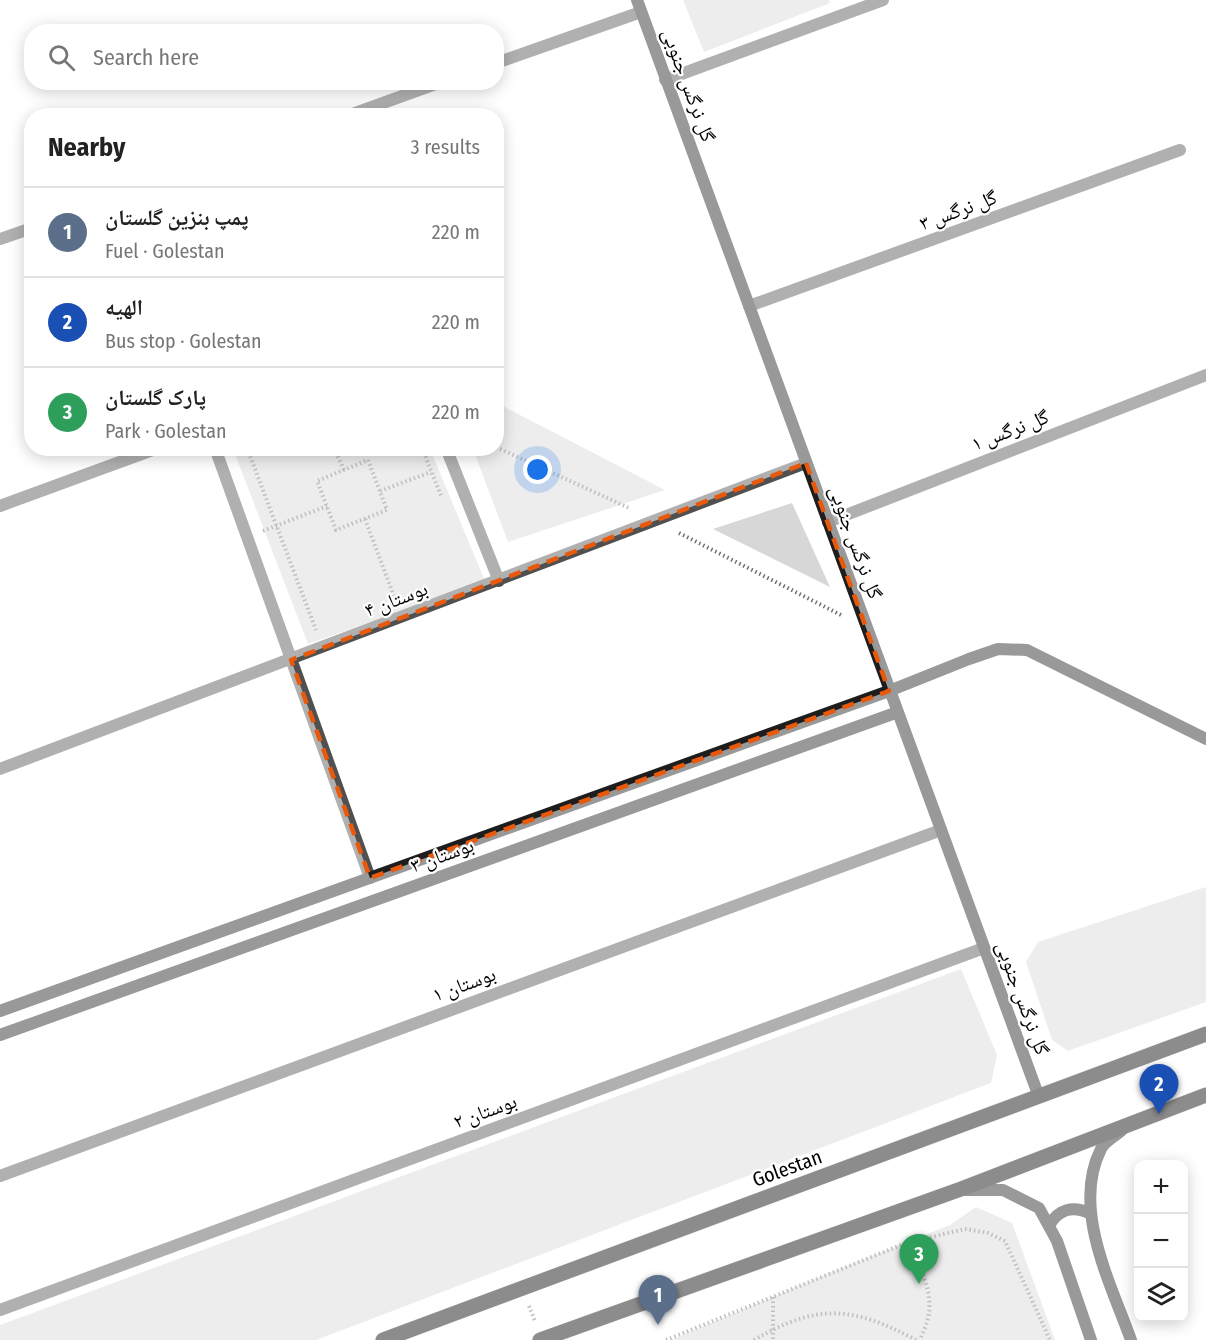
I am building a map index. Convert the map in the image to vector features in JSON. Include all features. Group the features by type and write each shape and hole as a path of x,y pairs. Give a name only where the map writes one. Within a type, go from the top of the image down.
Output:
{"main road":[{"name":"Golestan","path":"383,1340 1206,1034"},
{"path":"541,1340 961,1190 1206,1095"}],"street":[{"path":"665,80 883,0"},
{"path":"504,60 639,6"},
{"name":"گل نرگس جنوبی","path":"639,6 1039,1097"},
{"path":"369,108 419,90"},
{"name":"گل نرگس ۳","path":"749,306 1180,150"},
{"path":"0,239 24,231"},
{"name":"گل نرگس ۱","path":"828,522 1206,375"},
{"path":"0,506 137,456"},
{"path":"218,456 370,878"},
{"path":"449,456 498,580"},
{"name":"بوستان ۴","path":"0,769 806,463"},
{"name":"بوستان ۳","path":"0,1011 890,691 998,649 1028,650 1206,739"},
{"name":"بوستان ۳","path":"0,1035 898,712"},
{"name":"بوستان ۱","path":"0,1176 941,830"},
{"name":"بوستان ۲","path":"0,1310 984,948"},
{"path":"1124,1128 1101,1147 1090,1181 1090,1214 1099,1251 1131,1340"},
{"path":"961,1190 1003,1190 1039,1208 1057,1241 1091,1340"},
{"path":"1049,1226 1054,1217 1062,1211 1082,1209 1090,1214"}],"path":[{"path":"504,451 656,521 867,628"},
{"path":"250,456 318,634"},
{"path":"338,456 344,470"},
{"path":"425,456 444,503"},
{"path":"368,460 380,491 387,510 336,530 316,481 368,460"},
{"path":"380,491 431,472"},
{"path":"247,538 327,506"},
{"path":"364,519 397,605"},
{"path":"666,1340 906,1243 965,1229 988,1233 1005,1241 1050,1340"},
{"path":"754,1340 796,1319 825,1313 857,1315 884,1323 918,1340 929,1314 926,1285 917,1260 906,1243"},
{"path":"523,1288 541,1340"},
{"path":"773,1297 773,1340"}],"highlighted area":[{"path":"806,463 889,691 370,878 291,660"}],"shaded area":[{"path":"683,0 829,0 830,3 704,52"},
{"path":"504,407 665,490 508,542 476,456 504,456"},
{"path":"236,456 433,456 485,581 308,644"},
{"path":"792,503 830,587 713,529"},
{"path":"1206,887 1206,1002 1068,1051 1052,1040 1026,962 1038,942"},
{"path":"961,969 997,1055 991,1083 316,1340 0,1340 0,1325"},
{"path":"976,1207 1012,1223 1055,1340 671,1340 950,1225"}],"place":[{"name":"الهیه","path":"1159,1114"},
{"name":"پارک گلستان","path":"919,1284"},
{"name":"پمپ بنزین گلستان","path":"658,1325"}]}
